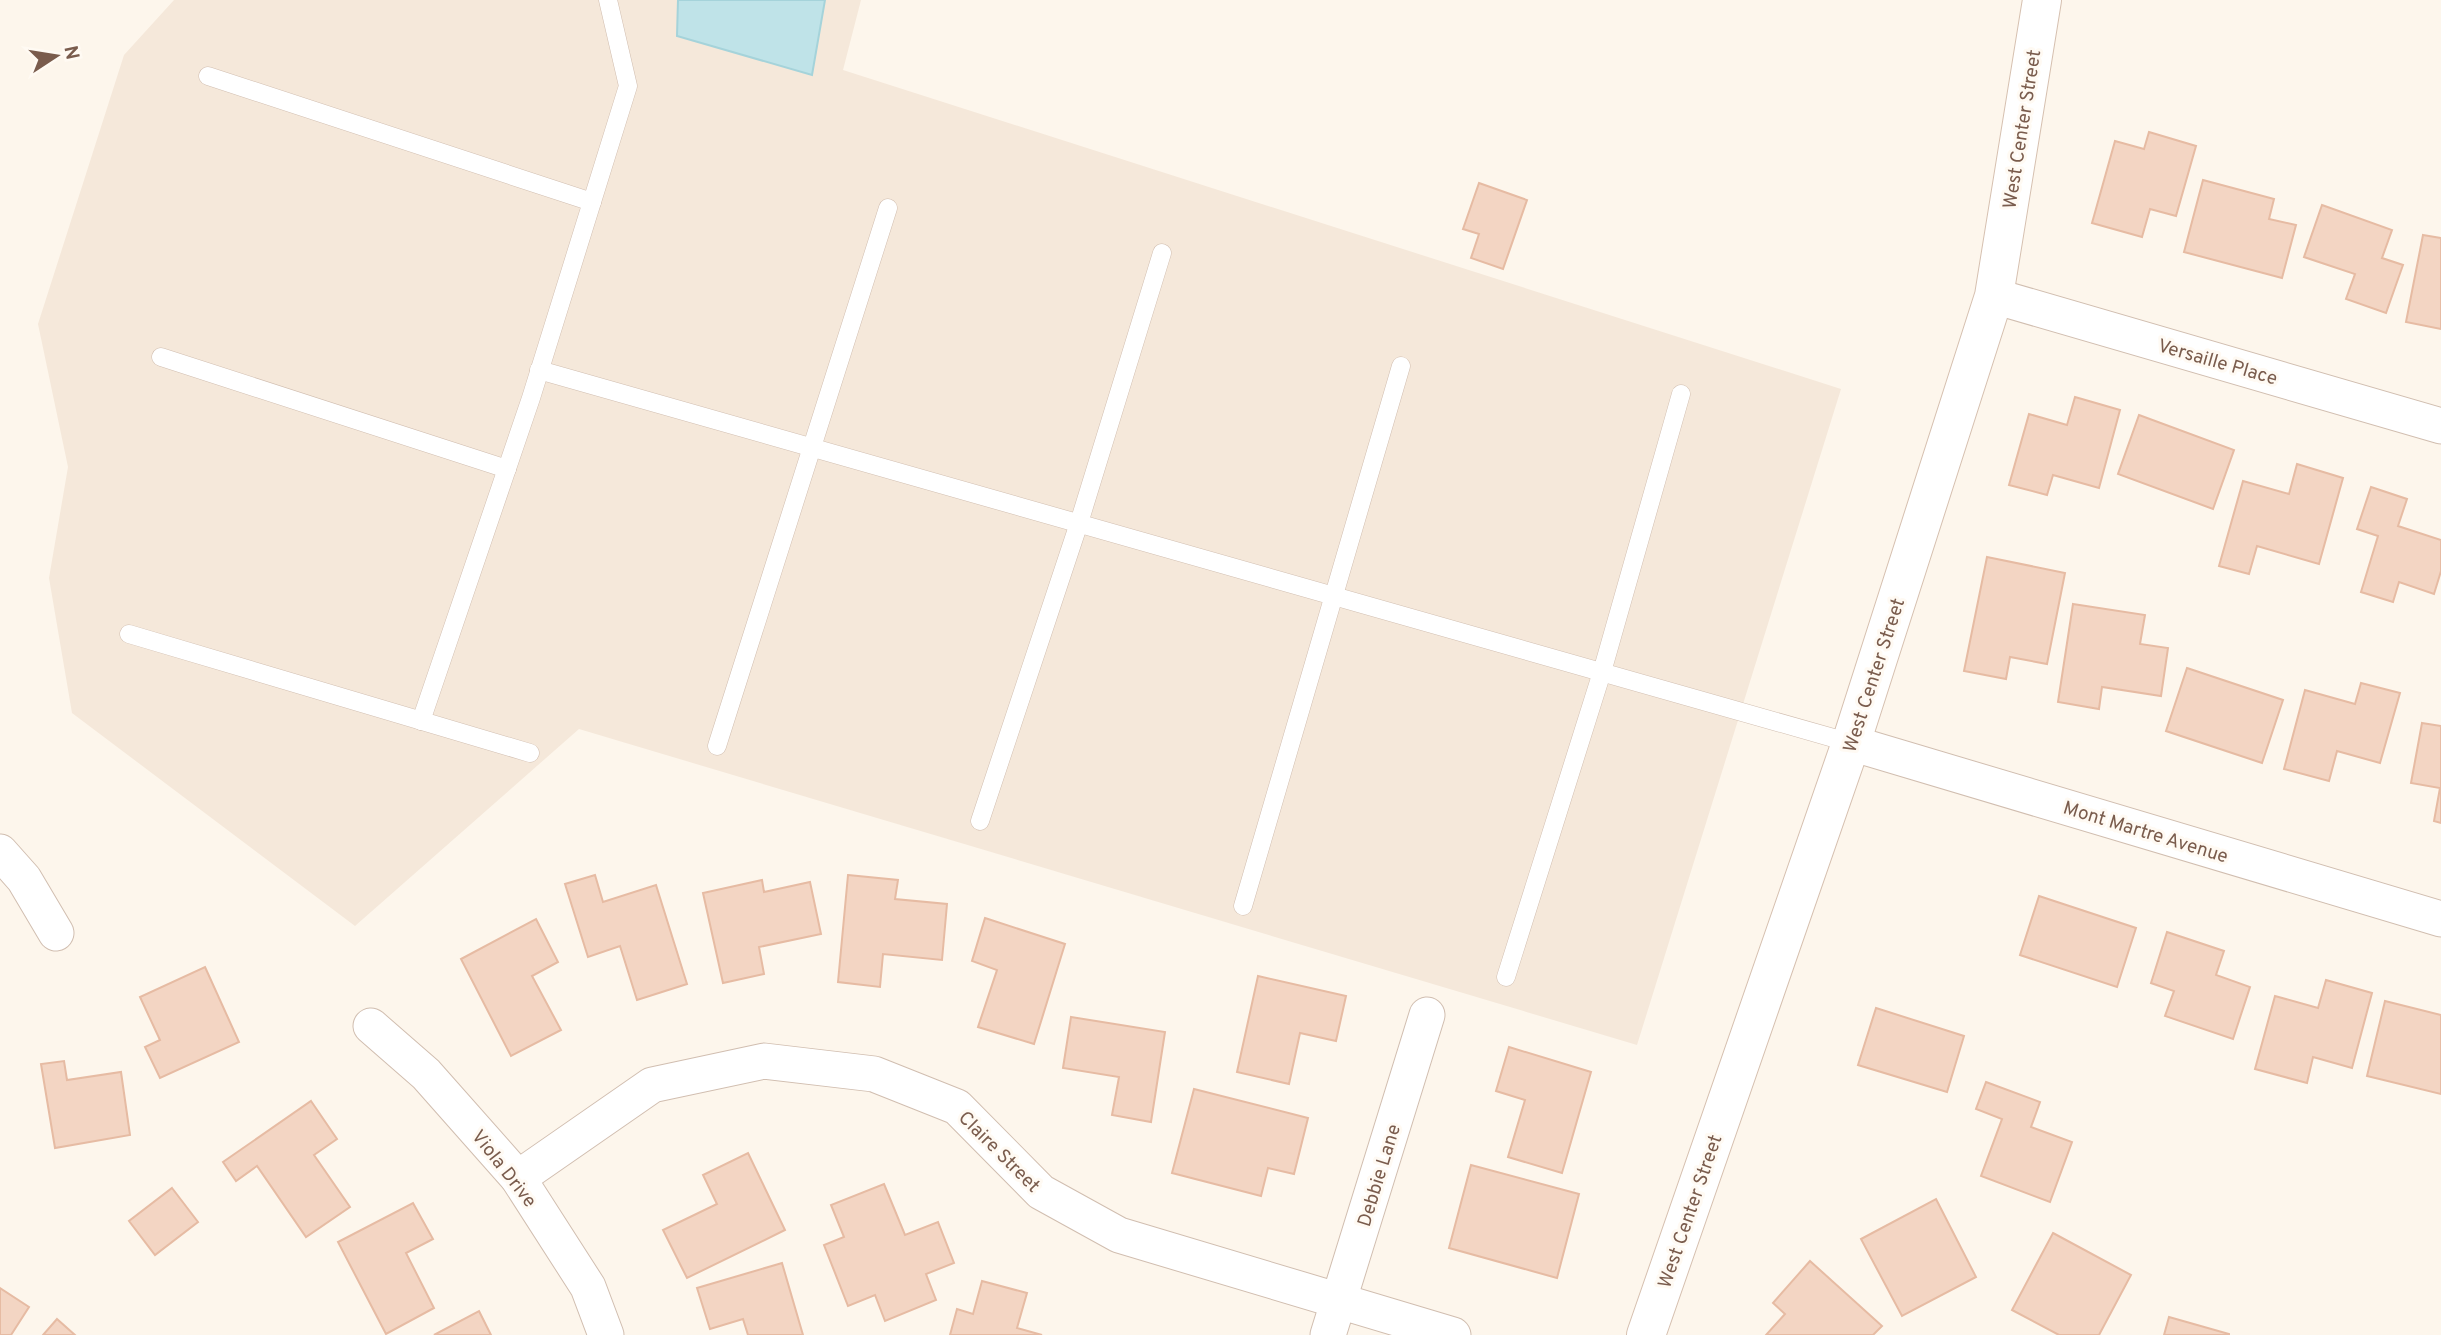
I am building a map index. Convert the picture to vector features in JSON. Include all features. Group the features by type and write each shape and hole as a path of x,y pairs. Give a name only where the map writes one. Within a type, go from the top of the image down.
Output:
{"main road":[{"name":"West Center Street","path":"1646,1335 1851,743 1994,296 2042,0"}],"street":[{"name":"Versaille Place","path":"1994,296 2441,426"},
{"name":"Mont Martre Avenue","path":"1851,743 2441,919"},
{"path":"0,852 24,879 57,933"},
{"name":"Debbie Lane","path":"1328,1335 1427,1015"},
{"name":"Viola Drive","path":"371,1026 426,1074 518,1178 587,1287 606,1335"},
{"name":"Claire Street","path":"518,1178 652,1085 764,1061 874,1074 957,1107 1041,1192 1119,1235 1453,1335"}],"lane":[{"path":"421,722 540,370 628,86 608,0"},
{"path":"208,76 592,202"},
{"path":"717,746 887,208"},
{"path":"980,821 1079,523 1162,253"},
{"path":"161,357 507,469"},
{"path":"1243,906 1402,366"},
{"path":"540,370 1851,743"},
{"path":"1506,976 1602,672 1681,394"},
{"path":"129,635 530,754"}],"shaded area":[{"path":"174,0 861,0 843,70 1841,389 1637,1045 579,729 355,926 72,713 49,578 68,467 38,324 124,55"}],"water":[{"path":"678,0 825,0 812,75 677,36"}],"building":[{"path":"2149,132 2196,146 2176,216 2150,209 2142,237 2092,223 2115,141 2144,149"},
{"path":"2203,180 2274,199 2269,219 2296,225 2282,278 2184,252"},
{"path":"1479,183 1527,200 1503,269 1471,258 1479,234 1463,229"},
{"path":"2322,205 2392,230 2382,258 2403,265 2386,313 2346,299 2355,274 2304,257"},
{"path":"2423,235 2441,238 2441,329 2406,322"},
{"path":"2075,397 2120,410 2099,488 2053,475 2047,495 2009,485 2029,414 2067,425"},
{"path":"2139,415 2234,450 2213,509 2118,474"},
{"path":"2297,464 2343,478 2319,564 2257,546 2249,574 2219,566 2243,481 2289,494"},
{"path":"2371,487 2407,499 2398,526 2441,540 2441,571 2434,594 2399,582 2393,602 2361,592 2378,536 2357,529"},
{"path":"1987,557 2065,573 2047,664 2010,657 2006,679 1964,671"},
{"path":"2073,604 2145,615 2140,644 2168,648 2161,696 2102,687 2099,709 2058,702"},
{"path":"2187,668 2283,700 2262,763 2166,731"},
{"path":"2361,683 2400,693 2380,763 2337,751 2329,781 2284,769 2305,690 2355,704"},
{"path":"2422,723 2441,726 2441,823 2434,821 2440,788 2411,783"},
{"path":"595,875 603,902 656,885 687,984 637,1000 620,946 588,957 565,884"},
{"path":"848,875 898,880 895,899 947,904 942,960 883,954 880,987 838,982"},
{"path":"762,880 764,892 810,882 821,934 759,947 764,974 723,983 703,893"},
{"path":"2039,896 2136,928 2117,987 2020,955"},
{"path":"985,918 1065,944 1034,1044 978,1027 997,970 972,961"},
{"path":"536,919 558,962 532,976 561,1030 511,1056 461,959"},
{"path":"2167,932 2224,951 2216,975 2250,987 2233,1039 2165,1016 2174,991 2151,983"},
{"path":"205,967 239,1042 160,1078 145,1047 160,1040 140,997"},
{"path":"1258,976 1346,996 1336,1041 1300,1033 1289,1084 1237,1072"},
{"path":"2326,980 2372,993 2352,1068 2313,1057 2307,1083 2255,1069 2275,996 2318,1008"},
{"path":"2385,1001 2441,1015 2441,1094 2367,1076"},
{"path":"1876,1008 1964,1036 1947,1092 1858,1065"},
{"path":"1071,1017 1165,1032 1151,1122 1112,1115 1119,1077 1063,1068"},
{"path":"1509,1047 1591,1072 1562,1173 1508,1157 1525,1100 1496,1091"},
{"path":"64,1061 67,1080 121,1072 130,1135 55,1148 41,1064"},
{"path":"1986,1082 2040,1102 2031,1127 2072,1142 2050,1202 1981,1176 2002,1119 1976,1109"},
{"path":"1194,1089 1308,1118 1294,1174 1268,1168 1261,1196 1172,1173"},
{"path":"311,1101 337,1139 314,1155 350,1207 306,1237 257,1166 236,1181 223,1162"},
{"path":"748,1153 785,1230 687,1278 663,1230 717,1204 703,1175"},
{"path":"1471,1165 1579,1194 1557,1278 1449,1248"},
{"path":"884,1184 905,1235 938,1222 954,1263 926,1274 936,1300 885,1321 875,1295 848,1306 824,1245 844,1237 831,1205"},
{"path":"172,1188 198,1222 155,1255 129,1221"},
{"path":"1936,1199 1976,1277 1902,1316 1861,1239"},
{"path":"413,1203 433,1239 406,1253 434,1308 386,1334 338,1242"},
{"path":"2053,1233 2131,1275 2099,1335 2059,1335 2012,1310"},
{"path":"1810,1261 1882,1326 1873,1335 1766,1335 1785,1314 1773,1303"},
{"path":"782,1263 803,1335 748,1335 743,1319 710,1329 697,1288"},
{"path":"982,1281 1027,1293 1017,1328 1042,1335 950,1335 957,1309 973,1314"},
{"path":"0,1288 29,1307 11,1335 0,1335"},
{"path":"479,1311 491,1335 434,1335"},
{"path":"2169,1317 2229,1334 2229,1335 2164,1335"},
{"path":"57,1319 75,1335 43,1335"}]}
